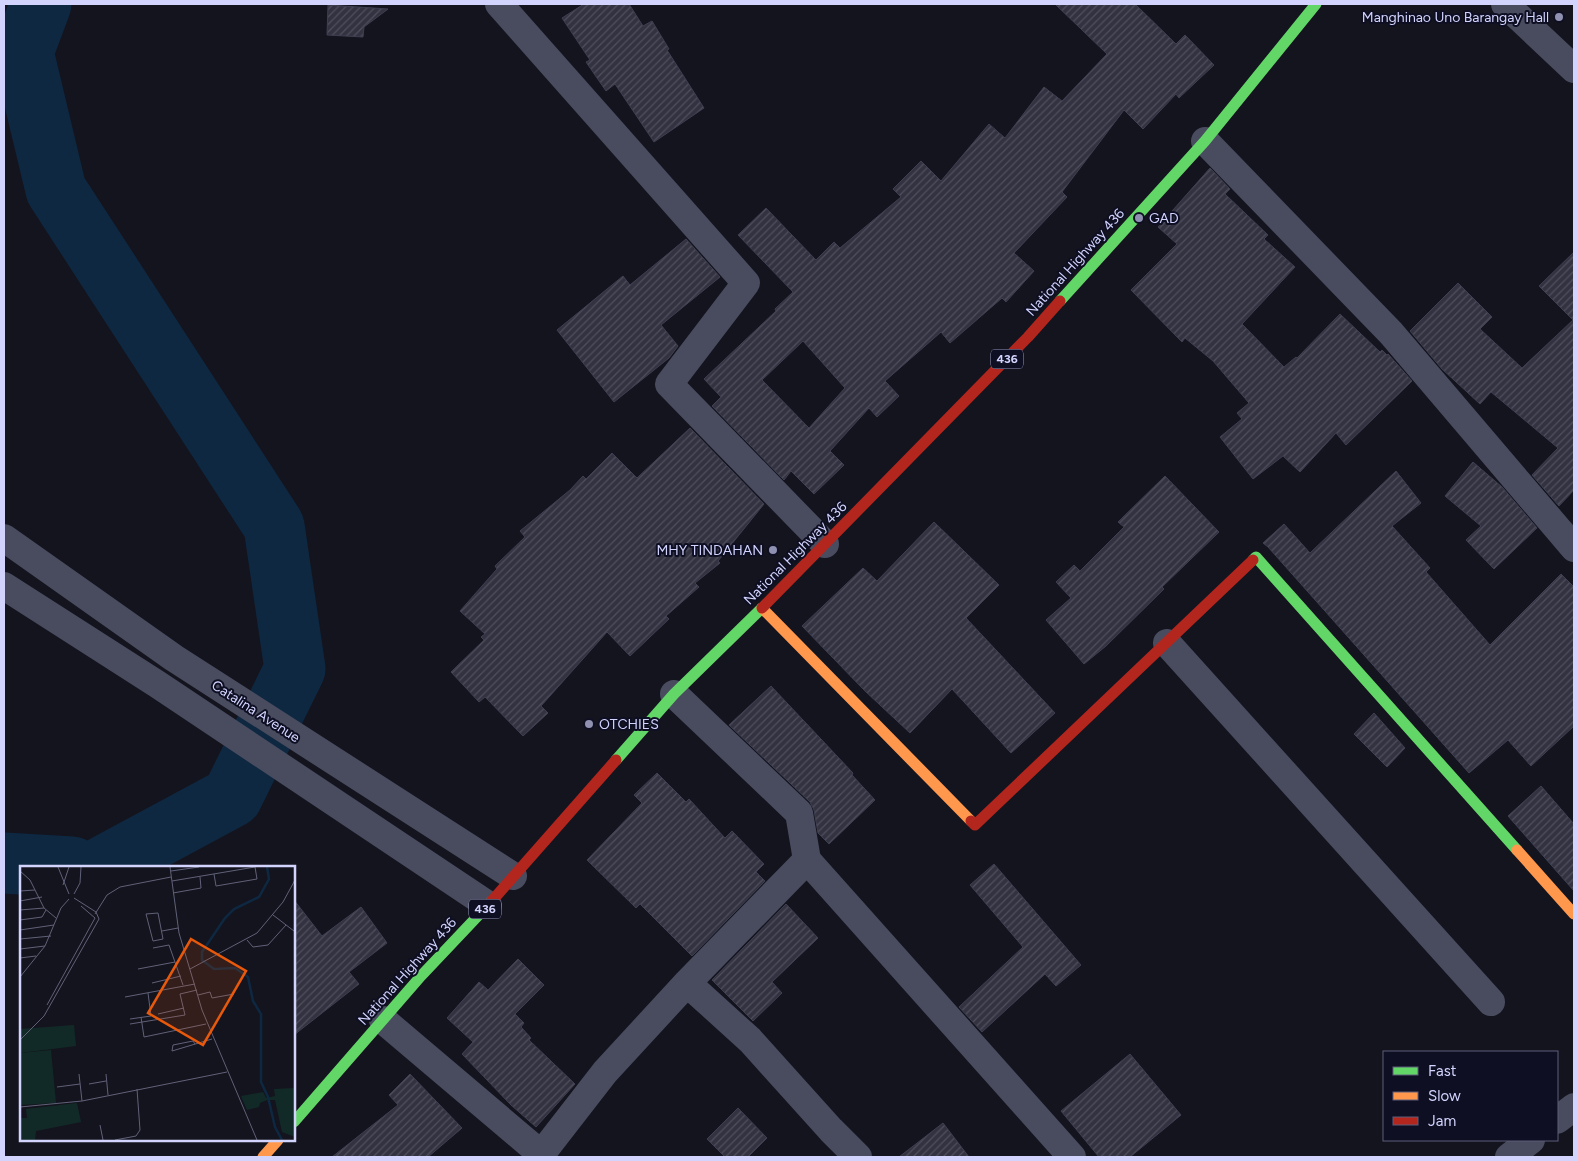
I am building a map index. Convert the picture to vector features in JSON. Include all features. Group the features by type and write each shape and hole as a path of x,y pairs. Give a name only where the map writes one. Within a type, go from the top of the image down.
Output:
{"main road":[{"name":"National Highway 436","path":"295,1121 421,976 488,905 674,694 762,608 1028,337 1205,141 1316,4"},
{"path":"762,608 975,825 1256,557 1574,914"},
{"path":"263,1157 277,1141"}],"street":[{"path":"499,4 746,284 669,384 825,544"},
{"path":"1505,4 1574,69"},
{"path":"1205,141 1391,333 1574,548"},
{"name":"Catalina Avenue","path":"4,538 174,658 513,876"},
{"path":"4,586 157,684 488,905"},
{"path":"1167,643 1491,1002"},
{"path":"674,694 799,812 807,860 1072,1157"},
{"path":"384,1020 540,1156 605,1072 687,983 807,860"},
{"path":"687,983 750,1040 831,1130 858,1157"},
{"path":"1558,1119 1574,1107"},
{"path":"1509,1157 1531,1141"}],"building":[{"path":"584,4 629,4 643,26 652,21 669,49 667,50 704,108 654,142 615,84 606,91 586,62 590,60 562,18"},
{"path":"1055,4 1135,4 1176,44 1185,35 1214,65 1179,98 1176,94 1143,129 1124,110 1062,192 1067,197 1014,253 1034,271 1006,302 1002,298 950,343 941,332 885,381 899,396 877,417 869,408 830,451 844,465 814,494 791,471 784,480 712,406 721,397 704,379 776,311 775,309 793,292 738,235 766,208 816,260 834,242 840,248 901,197 893,189 921,161 941,181 989,124 1005,138 1044,87 1062,101 1107,54","holes":["803,341 845,388 809,428 762,380"]},
{"path":"328,5 388,9 364,27 363,37 327,35"},
{"path":"1210,168 1230,189 1225,194 1268,235 1264,239 1295,267 1242,324 1284,367 1297,358 1340,314 1380,352 1382,350 1388,354 1412,381 1346,445 1336,433 1300,472 1283,456 1253,479 1220,437 1242,419 1237,413 1249,403 1213,361 1185,338 1182,342 1131,290 1177,244 1158,227"},
{"path":"686,239 720,277 661,325 678,346 669,358 614,402 557,330 623,276 630,285"},
{"path":"1574,252 1574,490 1559,506 1532,475 1558,448 1491,392 1480,404 1442,369 1410,331 1458,283 1492,317 1480,329 1522,368 1573,320 1539,286"},
{"path":"690,428 764,504 718,561 720,563 695,583 699,587 666,616 669,619 630,656 607,632 541,706 548,713 523,736 485,697 479,702 451,672 484,640 481,637 485,634 460,611 497,569 495,566 525,537 520,531 570,490 583,476 586,479 612,453 637,478"},
{"path":"1473,462 1502,487 1537,528 1494,569 1466,540 1481,526 1445,496"},
{"path":"1396,471 1421,503 1392,526 1430,568 1426,572 1490,645 1561,574 1574,587 1574,726 1531,766 1508,740 1469,773 1263,543 1284,524 1310,553"},
{"path":"1165,476 1219,532 1162,587 1164,589 1106,646 1084,664 1046,620 1071,598 1056,582 1074,565 1080,571 1124,527 1118,522"},
{"path":"934,522 999,585 966,618 1055,713 1011,753 952,689 910,733 865,691 802,626 863,568 877,581"},
{"path":"771,686 853,773 852,775 875,800 829,844 818,833 814,810 810,802 729,725"},
{"path":"1374,713 1405,748 1387,767 1354,734"},
{"path":"657,773 686,802 689,799 725,838 732,831 764,864 756,872 765,881 692,956 640,904 636,908 587,860 642,803 634,795"},
{"path":"1541,786 1574,824 1574,891 1508,816"},
{"path":"994,864 1081,965 1056,986 1045,974 982,1032 959,1007 1023,947 970,885"},
{"path":"295,901 322,936 361,907 387,943 349,972 359,984 295,1034"},
{"path":"786,904 818,938 772,982 782,993 753,1021 712,980"},
{"path":"518,959 544,985 515,1014 524,1023 521,1027 531,1038 529,1040 575,1084 536,1127 511,1105 462,1054 473,1042 447,1018 479,982 488,990"},
{"path":"1130,1054 1181,1115 1130,1157 1099,1157 1061,1111"},
{"path":"410,1074 462,1128 428,1157 332,1157 398,1105 389,1095"},
{"path":"738,1108 767,1138 748,1157 725,1157 707,1139"},
{"path":"943,1123 969,1157 899,1157"}],"waterway":[{"path":"41,4 23,52 56,190 274,526 295,669 232,797 104,866"},
{"path":"4,863 55,866"}],"traffic: fast":[{"path":"1060,301 1205,141 1316,4"},
{"path":"1253,560 1256,557 1517,850"},
{"path":"616,760 674,694 762,608"},
{"path":"295,1121 421,976 491,902"}],"traffic: slow":[{"path":"762,608 971,821"},
{"path":"1517,850 1574,914"},
{"path":"263,1157 277,1141"}],"traffic: jam":[{"path":"762,608 1028,337 1060,301"},
{"path":"971,821 975,825 1253,560"},
{"path":"491,902 616,760"}],"place":[{"name":"Manghinao Uno Barangay Hall","path":"1559,17"},
{"name":"GAD","path":"1139,218"},
{"name":"MHY TINDAHAN","path":"773,550"},
{"name":"OTCHIES","path":"589,724"}]}
